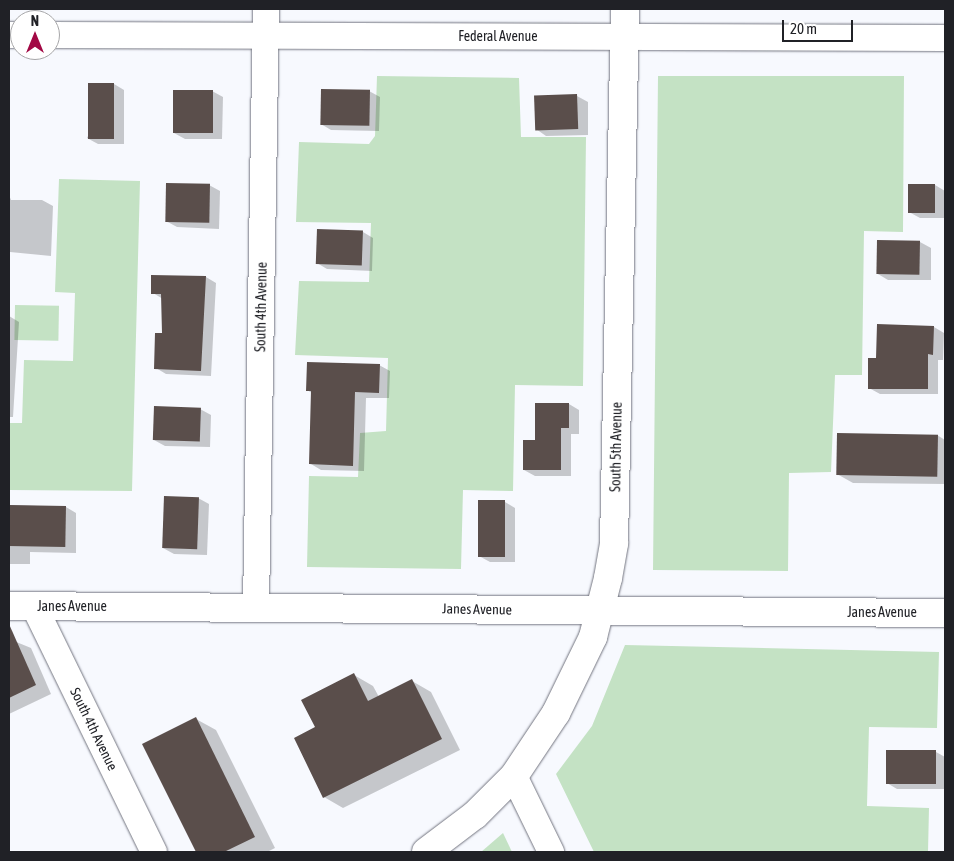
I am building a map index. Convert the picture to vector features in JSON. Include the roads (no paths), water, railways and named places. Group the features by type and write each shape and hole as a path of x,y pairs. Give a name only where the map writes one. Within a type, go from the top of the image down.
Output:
{"street":[{"name":"South 4th Avenue","path":"256,606 266,9"},
{"name":"South 5th Avenue","path":"426,852 475,815 514,776 556,713 576,676 593,637 600,610 614,543 625,9"},
{"name":"Federal Avenue","path":"60,35 945,38"},
{"name":"South 4th Avenue","path":"22,606 154,852"},
{"name":"Janes Avenue","path":"22,606 256,606 945,613"},
{"path":"514,776 551,852"}]}
